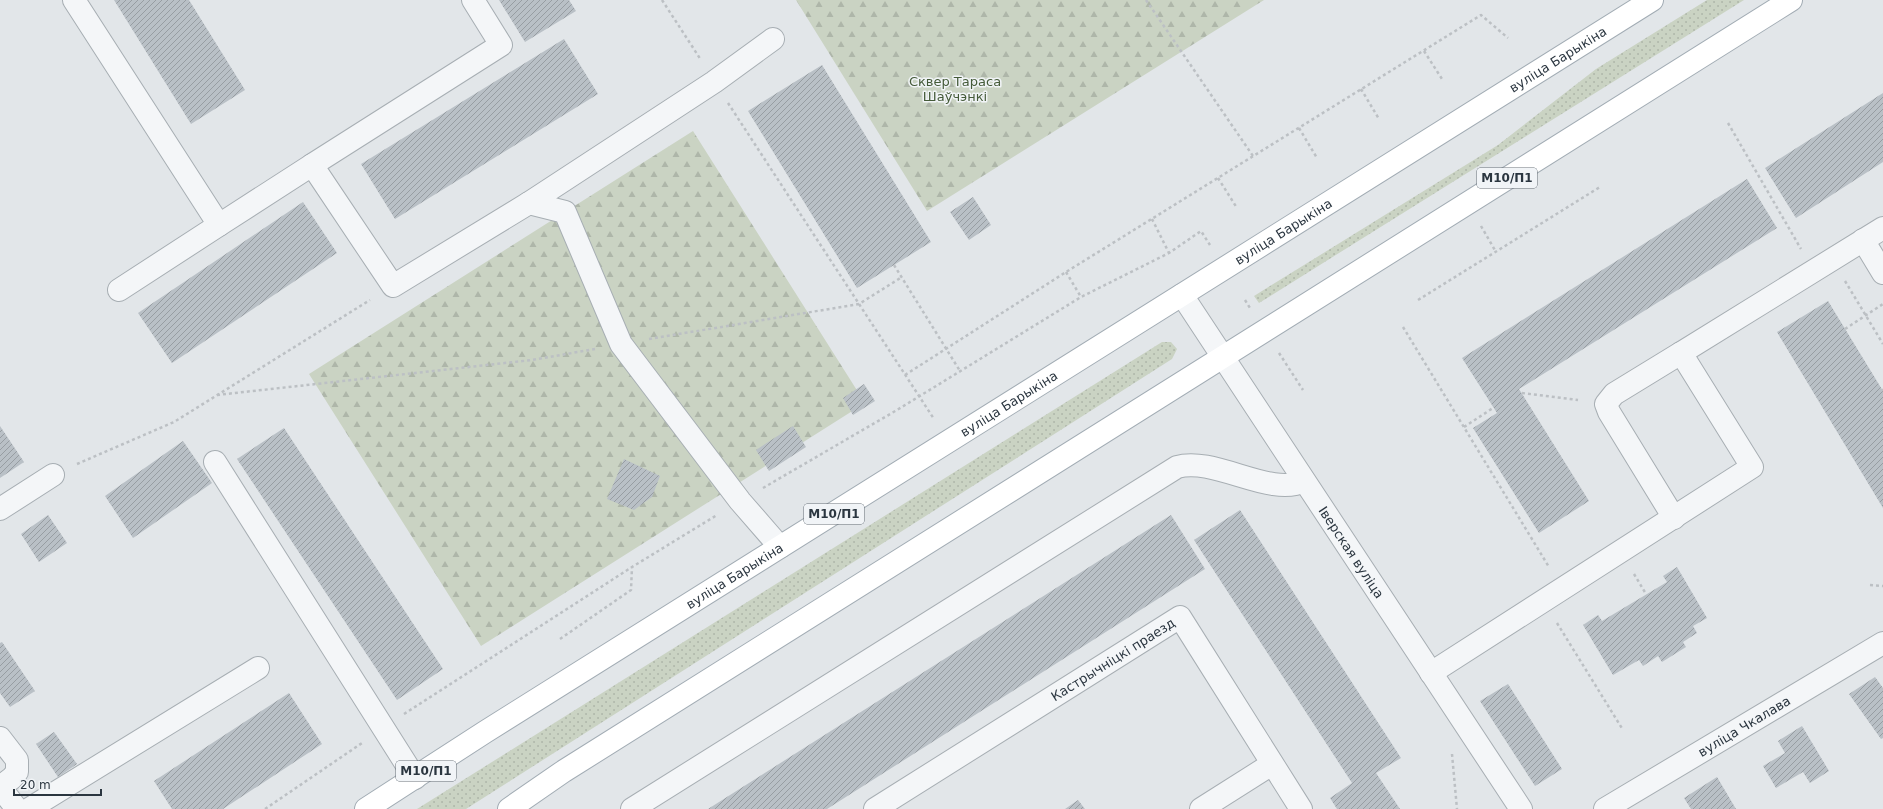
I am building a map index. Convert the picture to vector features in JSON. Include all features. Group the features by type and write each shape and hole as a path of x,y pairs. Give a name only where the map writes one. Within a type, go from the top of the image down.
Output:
{"main road":[{"name":"М10/П1","path":"509,809 564,771 1791,0"},
{"name":"вуліца Барыкіна","path":"366,809 1645,2"}],"street":[{"path":"74,0 219,225"},
{"path":"119,290 501,45 473,0"},
{"path":"312,165 392,286 529,203 714,82 773,39"},
{"path":"529,203 565,212 621,344 740,501 780,547"},
{"path":"1674,518 1609,412 1606,404 1614,394 1883,228"},
{"path":"1863,240 1883,273"},
{"name":"Іверская вуліца","path":"1182,295 1521,809"},
{"path":"1431,674 1752,468 1681,353"},
{"path":"215,462 415,778"},
{"path":"632,809 1177,467 1194,464 1290,486 1304,481"},
{"path":"0,509 53,475"},
{"name":"Кастрычніцкі праезд","path":"875,809 1180,618 1301,809"},
{"name":"вуліца Чкалава","path":"1605,809 1883,643"},
{"path":"29,809 258,668"},
{"path":"0,738 17,760 17,772 0,787 17,809"},
{"path":"1201,809 1272,764"}],"path":[{"path":"662,0 919,396"},
{"path":"1146,0 1254,156"},
{"path":"906,375 1152,218 1481,15 1508,38"},
{"path":"1424,51 1442,79"},
{"path":"1361,89 1379,119"},
{"path":"1728,124 1802,251"},
{"path":"1299,128 1317,158"},
{"path":"1218,178 1237,208"},
{"path":"1418,300 1600,187"},
{"path":"1152,218 1169,253"},
{"path":"265,809 384,728 632,567 740,501 919,396 1081,297 1169,253 1201,231 1210,245"},
{"path":"1832,259 1883,344"},
{"path":"894,265 960,371"},
{"path":"1066,272 1081,297"},
{"path":"217,395 532,360 859,304 902,277"},
{"path":"53,475 174,422 392,286"},
{"path":"1245,300 1250,308"},
{"path":"1845,329 1883,304"},
{"path":"1403,327 1545,561"},
{"path":"1279,353 1303,390"},
{"path":"1522,393 1578,400"},
{"path":"1464,427 1493,408"},
{"path":"560,639 632,590 632,567"},
{"path":"1634,572 1646,594"},
{"path":"1870,585 1883,586"},
{"path":"1555,621 1623,730"},
{"path":"1452,750 1457,809"}],"green space":[{"name":"Сквер Тараса Шаўчэнкі","path":"796,0 1264,0 927,211"},
{"path":"1707,0 1744,0 1259,303 1254,296 1498,145 1596,69"},
{"path":"693,131 865,403 481,646 309,374"},
{"path":"1162,342 1171,342 1177,349 1172,359 466,809 417,809"}],"building":[{"path":"114,0 189,0 245,90 191,124"},
{"path":"499,0 569,0 576,11 525,42"},
{"path":"564,39 598,94 395,219 361,164"},
{"path":"822,65 931,242 857,288 748,111"},
{"path":"1883,93 1883,162 1796,218 1765,168"},
{"path":"1747,179 1777,228 1519,389 1589,501 1539,533 1473,428 1497,413 1462,358"},
{"path":"973,197 991,225 969,240 950,212"},
{"path":"303,202 337,253 172,363 138,313"},
{"path":"1828,301 1883,391 1883,508 1777,332"},
{"path":"864,384 875,401 853,415 843,398"},
{"path":"0,426 24,462 0,478"},
{"path":"793,426 806,447 769,471 756,450"},
{"path":"284,428 443,669 397,700 237,459"},
{"path":"183,441 212,483 133,538 105,496"},
{"path":"624,459 660,476 652,497 634,510 607,499"},
{"path":"1240,510 1401,758 1376,773 1400,809 1337,809 1330,798 1352,783 1194,540"},
{"path":"48,515 67,543 39,562 21,534"},
{"path":"1171,515 1205,569 827,809 708,809"},
{"path":"1677,567 1707,618 1693,626 1697,633 1683,642 1686,647 1662,662 1658,656 1643,666 1639,660 1613,675 1583,625 1598,615 1602,621 1667,582 1663,576"},
{"path":"2,642 35,691 10,707 0,693 0,643"},
{"path":"1875,677 1883,688 1883,738 1881,739 1849,694"},
{"path":"1508,684 1562,769 1535,786 1480,701"},
{"path":"289,693 322,744 223,809 172,809 154,781"},
{"path":"1802,726 1829,771 1810,783 1803,772 1776,788 1763,766 1785,753 1778,741"},
{"path":"54,732 77,764 58,777 36,744"},
{"path":"1717,777 1736,809 1691,809 1684,798"},
{"path":"1078,800 1085,809 1065,809"}]}
